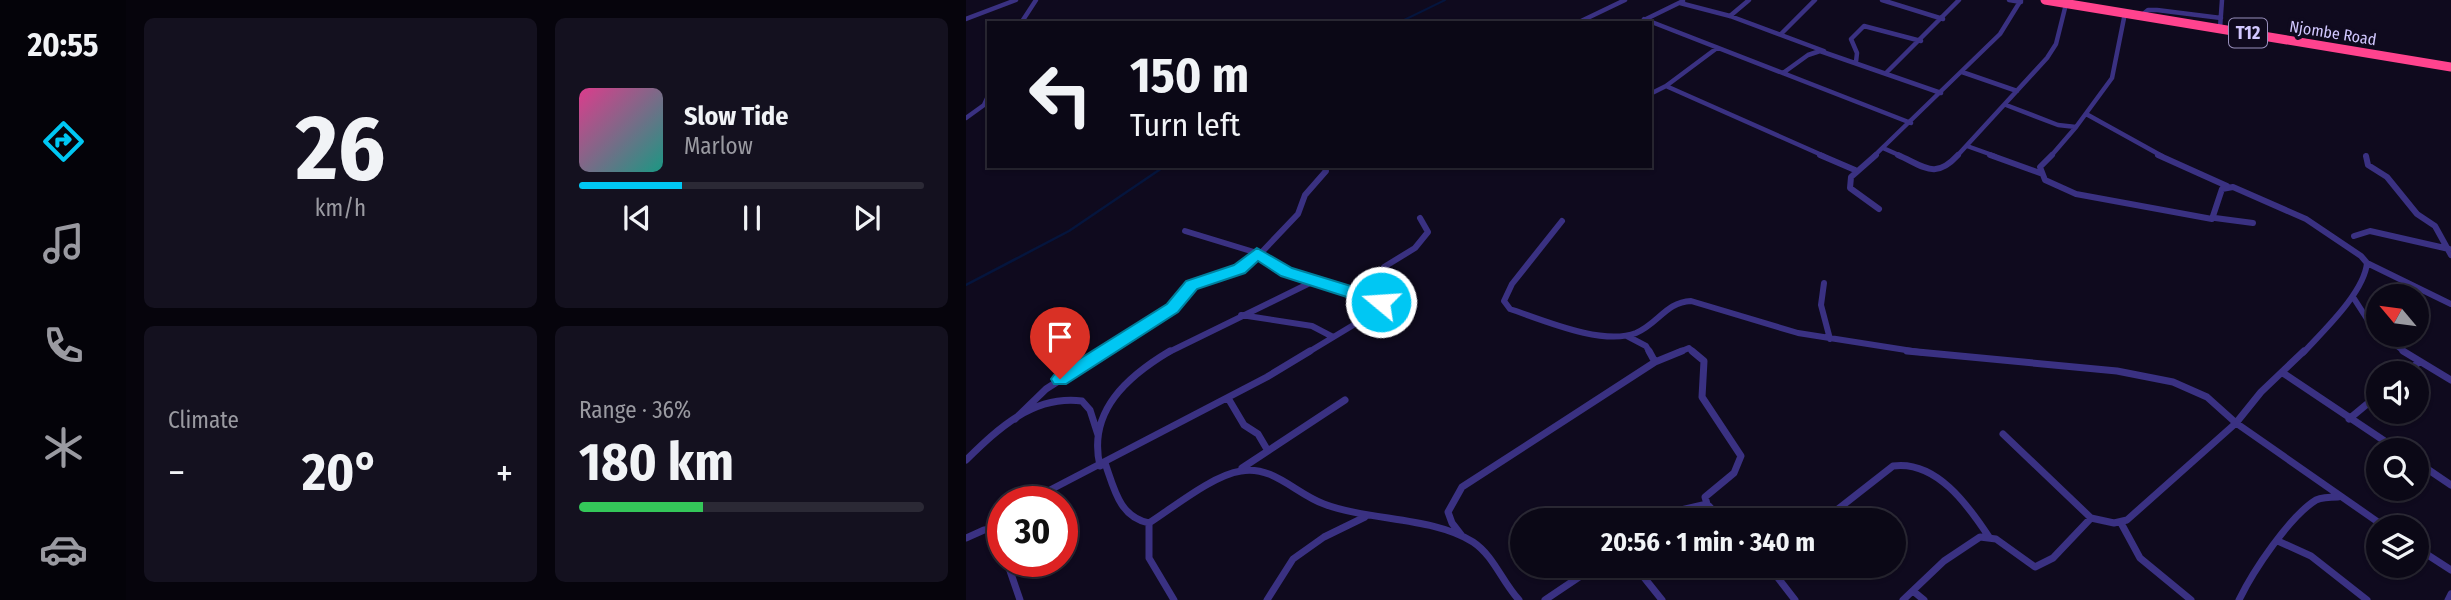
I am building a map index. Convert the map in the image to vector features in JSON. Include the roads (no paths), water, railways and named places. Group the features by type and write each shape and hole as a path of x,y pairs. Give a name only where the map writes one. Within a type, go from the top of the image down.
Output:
{"highway":[{"name":"Njombe Road","path":"2045,0 2142,16 2220,23 2451,67"}],"street":[{"path":"999,7 1002,0"},
{"path":"966,19 1016,0"},
{"path":"1022,21 1036,0"},
{"path":"1581,21 1625,0"},
{"path":"1730,16 1749,0"},
{"path":"1781,34 1815,0"},
{"path":"1882,0 1943,19"},
{"path":"1886,73 1943,19 1959,0"},
{"path":"1879,208 1850,188 1848,183 1855,170 1911,123 2000,34 2021,1 2009,0"},
{"path":"2220,23 2222,0"},
{"path":"1640,21 1683,1 1941,93"},
{"path":"1883,148 1941,172 2006,105 2056,44 2066,4"},
{"path":"2040,173 2042,163 2066,141 2088,115 2117,67 2125,13"},
{"path":"1644,19 1649,21"},
{"path":"1652,22 1911,123"},
{"path":"1856,62 1857,53 1851,40 1864,26 1920,41"},
{"path":"1652,93 1666,86 1717,48"},
{"path":"1783,73 1808,55 1825,52"},
{"path":"1962,72 2017,91"},
{"path":"1666,86 1855,170"},
{"path":"966,118 984,105 987,98"},
{"path":"2006,105 2058,125 2076,127"},
{"path":"2088,115 2148,150 2306,219 2367,263 2451,304"},
{"path":"1967,146 2040,173 2053,186 2076,194 2253,223"},
{"path":"2365,156 2368,165 2387,177 2417,214 2435,226 2450,249"},
{"path":"966,460 1016,419 1046,389 1172,308 1192,285 1239,269 1277,240 1298,214 1305,195 1326,171 1325,168"},
{"path":"2215,218 2222,189 2229,187"},
{"path":"1381,302 1380,280 1384,267 1419,247 1426,238 1428,232 1420,218"},
{"path":"1562,221 1512,284 1506,294 1506,306 1578,329 1626,336 1642,342 1655,362"},
{"path":"1185,231 1258,254 1276,267 1381,302"},
{"path":"2354,236 2370,231 2450,249"},
{"path":"2121,523 2236,424 2261,392 2283,373 2353,297 2366,273 2367,263"},
{"path":"1314,281 1295,294 1240,315 1157,360 1127,380 1118,389 1099,436 1097,453 1124,510 1138,522 1150,523 1241,470 1345,400"},
{"path":"1824,283 1821,305 1830,339"},
{"path":"2353,297 2360,314 2376,333 2418,361"},
{"path":"1626,336 1643,329 1681,301 1830,339 1885,349 2154,377 2207,397 2236,424 2367,515"},
{"path":"1059,486 1228,398 1360,321 1381,302"},
{"path":"1240,315 1312,326 1333,337"},
{"path":"1519,600 1505,588 1484,551 1462,536 1447,518 1446,510 1462,486 1655,362 1689,348 1702,358 1702,397 1741,456 1734,473 1705,497 1711,508"},
{"path":"2429,368 2451,380"},
{"path":"2283,373 2379,438"},
{"path":"1016,419 1043,402 1068,397 1082,401 1090,410 1099,436"},
{"path":"1228,398 1244,425 1258,435 1268,451"},
{"path":"2349,419 2366,405"},
{"path":"2003,434 2091,518 2121,523"},
{"path":"1840,508 1893,467 1906,463 1924,470 1962,500 1990,537"},
{"path":"2429,469 2447,479 2451,485"},
{"path":"1241,470 1271,472 1313,500 1367,517 1423,525 1462,536"},
{"path":"2232,600 2241,597 2280,542 2318,499 2340,497"},
{"path":"1690,508 1707,504"},
{"path":"1267,600 1293,559 1340,528 1367,517"},
{"path":"1903,600 1958,549 1976,538 1990,537 1999,541 2020,562 2035,567 2053,558 2091,518"},
{"path":"1150,523 1149,558 1174,600"},
{"path":"2121,523 2124,534 2139,557 2191,600"},
{"path":"966,538 987,530"},
{"path":"2280,542 2311,556 2367,600"},
{"path":"2429,556 2451,570"},
{"path":"1012,577 1020,600"},
{"path":"1545,600 1578,578"},
{"path":"1644,578 1662,600"},
{"path":"1780,578 1795,600"},
{"path":"1913,591 1924,600"},
{"path":"2448,600 2451,594"}],"waterway":[{"path":"1402,21 1445,0"},
{"path":"966,285 1069,231 1162,168"}]}
